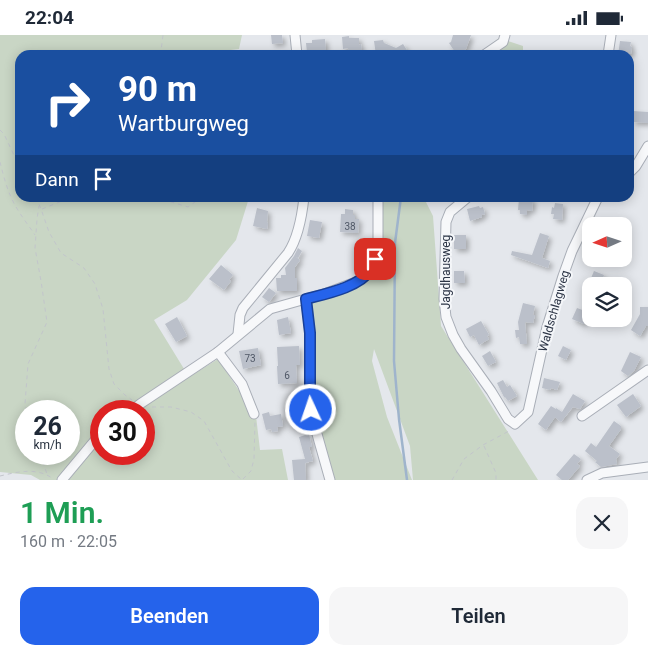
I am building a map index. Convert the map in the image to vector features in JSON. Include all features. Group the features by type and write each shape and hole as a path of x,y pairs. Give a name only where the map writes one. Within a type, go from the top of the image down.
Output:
{"street":[{"path":"295,35 296,50"},
{"path":"491,50 503,42 505,35"},
{"path":"609,50 611,35"},
{"path":"634,168 648,147"},
{"path":"238,334 240,315 243,308 292,246 303,202"},
{"path":"146,400 218,352 270,309 327,293 364,277 375,259 378,243 378,202"},
{"name":"Jagdhausweg","path":"462,202 450,212 446,221 444,299 446,317 452,335 461,349 508,419 515,424"},
{"name":"Waldschlagweg","path":"515,424 528,412 547,327 563,276 572,251 596,202"},
{"path":"306,299 310,333 310,401 330,480"},
{"path":"218,352 242,383 254,414"},
{"path":"582,416 648,370"},
{"path":"62,480 90,446"},
{"path":"587,480 602,473 648,467"}],"path":[{"path":"161,50 163,35"},
{"path":"0,129 15,157"},
{"path":"0,162 3,177 11,197 36,235"},
{"path":"38,202 49,232 61,253 84,268 95,284 103,309 109,369 114,384 133,400"},
{"path":"41,209 59,202"},
{"path":"172,202 188,207 195,202"},
{"path":"25,400 28,363 47,322 35,248 39,205"},
{"path":"155,407 171,407 191,412 204,421 232,471 242,480 251,471 254,459 256,423 254,414"},
{"path":"452,480 464,459 483,445 509,431 515,424"},
{"path":"483,445 496,473 496,480"},
{"path":"44,465 47,474"},
{"path":"0,476 23,471 47,474 55,480"}],"green space":[{"path":"0,35 242,35 239,49 230,50 15,50 15,202 248,202 236,240 187,300 154,320 189,377 218,359 256,416 260,450 282,449 288,480 40,480 31,475 0,472"},
{"path":"499,38 523,46 523,50 483,50"},
{"path":"381,202 426,202 433,216 441,326 538,480 413,480 410,446 374,349 372,361 387,417 412,480 333,480 317,426 313,401 311,303 365,282 374,270"}],"building":[{"path":"271,35 282,35 283,43 272,44"},
{"path":"453,35 471,35 464,50 454,50 449,43"},
{"path":"342,37 359,38 359,45 361,44 362,50 343,49"},
{"path":"325,39 326,50 307,50 306,43 312,43 312,40"},
{"path":"383,40 384,43 396,48 403,44 407,50 375,50 374,41"},
{"path":"620,41 631,42 632,50 619,50"},
{"path":"634,111 648,112 648,123 634,122"},
{"path":"519,202 533,202 532,211 527,210 527,215 520,214 520,210 518,210"},
{"path":"555,203 563,204 562,220 553,219 554,214 551,214"},
{"path":"479,206 480,208 483,207 485,214 470,221 467,209"},
{"path":"257,208 268,211 267,229 253,226"},
{"path":"345,209 353,210 355,219 359,219 358,233 340,232 341,214 345,214"},
{"path":"310,220 322,222 319,238 307,236"},
{"path":"540,233 549,236 542,258 550,261 548,268 511,255 512,251 532,255"},
{"path":"454,235 466,235 466,249 454,249"},
{"path":"298,248 302,251 298,258 296,257 300,260 295,267 297,291 277,291 276,278 286,275 285,268"},
{"path":"221,265 233,275 224,290 209,279"},
{"path":"454,271 464,271 465,283 454,283"},
{"path":"594,271 604,275 603,277 592,277"},
{"path":"269,288 276,293 269,302 262,297"},
{"path":"523,303 535,306 533,323 525,322 527,344 520,344 519,337 516,338 515,330 519,330 518,322"},
{"path":"640,307 648,307 648,326 646,326 640,336 631,330 640,314"},
{"path":"577,308 582,310 582,323 572,319"},
{"path":"177,317 187,336 176,342 165,324"},
{"path":"288,317 291,333 279,335 277,320"},
{"path":"481,321 489,335 487,336 489,339 479,345 474,335 470,337 466,329"},
{"path":"299,346 300,365 296,365 297,383 278,384 277,347"},
{"path":"563,346 571,350 566,360 558,356"},
{"path":"258,348 261,365 243,369 239,351"},
{"path":"490,351 496,362 488,366 482,356"},
{"path":"630,352 641,357 634,371 628,376 621,371"},
{"path":"544,378 560,382 557,390 542,388"},
{"path":"503,380 507,387 510,385 517,396 508,401 497,383"},
{"path":"573,394 585,401 580,409 573,407 561,422 555,417 546,430 538,424 551,406 562,412"},
{"path":"633,394 641,406 626,417 617,405"},
{"path":"269,412 270,416 281,414 283,426 277,427 278,431 266,430 262,414"},
{"path":"614,421 621,426 621,429 609,446 620,454 616,459 617,464 601,467 585,451 591,443 596,447"},
{"path":"309,434 312,447 309,447 313,461 305,463 306,480 294,480 292,460 305,459 299,437"},
{"path":"574,454 581,459 577,464 580,466 568,480 562,480 556,475"}],"waterway":[{"path":"400,202 395,243 394,361 407,480"}],"route":[{"path":"311,410 310,333 306,299 356,282 370,270 375,259"}]}
